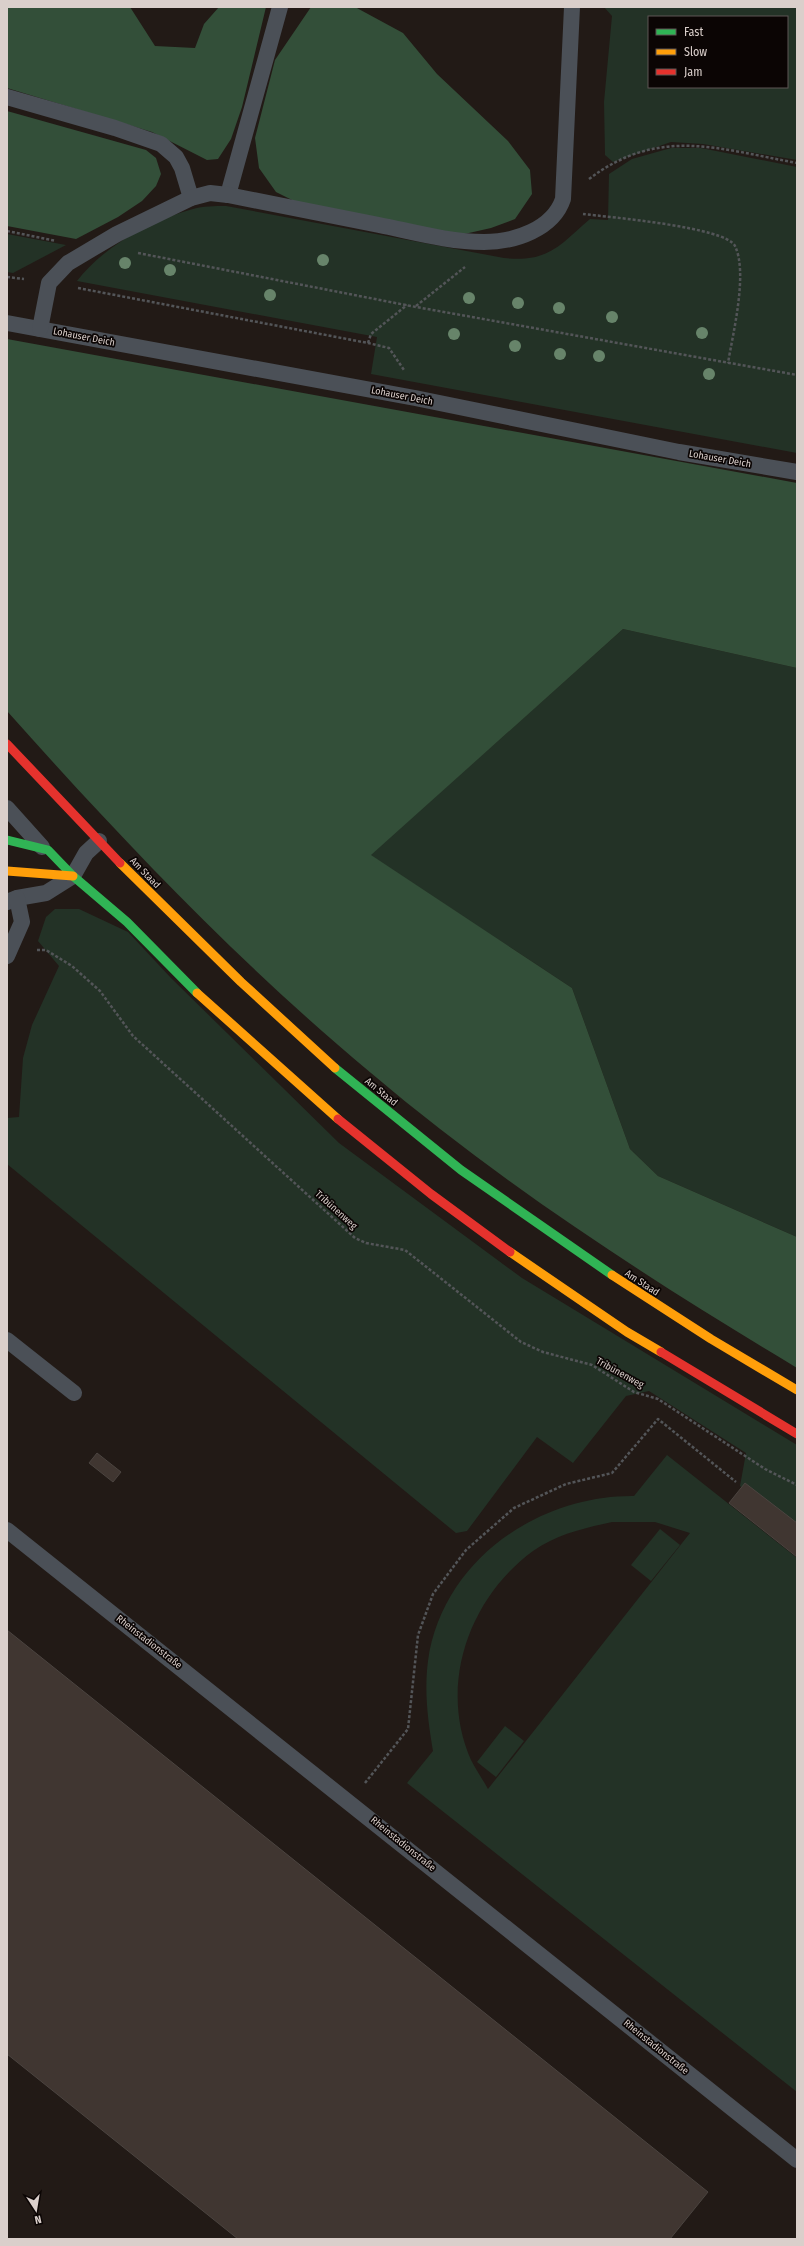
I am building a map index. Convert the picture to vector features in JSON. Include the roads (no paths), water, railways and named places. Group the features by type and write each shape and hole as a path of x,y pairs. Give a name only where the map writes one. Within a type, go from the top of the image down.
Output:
{"street":[{"name":"Am Staad","path":"7,744 99,842 233,976 276,1017 360,1089 460,1169 613,1277 729,1351 797,1390"},
{"path":"7,840 42,847 48,850 73,876 95,893 127,922 207,1004 323,1107 430,1194 527,1265 627,1332 797,1434"},
{"path":"7,871 73,876"}],"lane":[{"path":"228,195 280,7"},
{"path":"40,329 48,283 68,264 117,234 191,198 210,193 228,195 446,239 485,242 509,239 540,229 561,205 572,7"},
{"path":"7,97 115,128 161,144 176,157 182,168 191,198"},
{"name":"Lohauser Deich","path":"7,322 415,398 679,452 797,472"},
{"path":"7,808 42,847"},
{"path":"9,952 22,922 12,900 46,893 73,876 86,853 99,842"},
{"path":"7,1340 74,1393"},
{"name":"Rheinstadionstraße","path":"7,1530 797,2160"}]}
